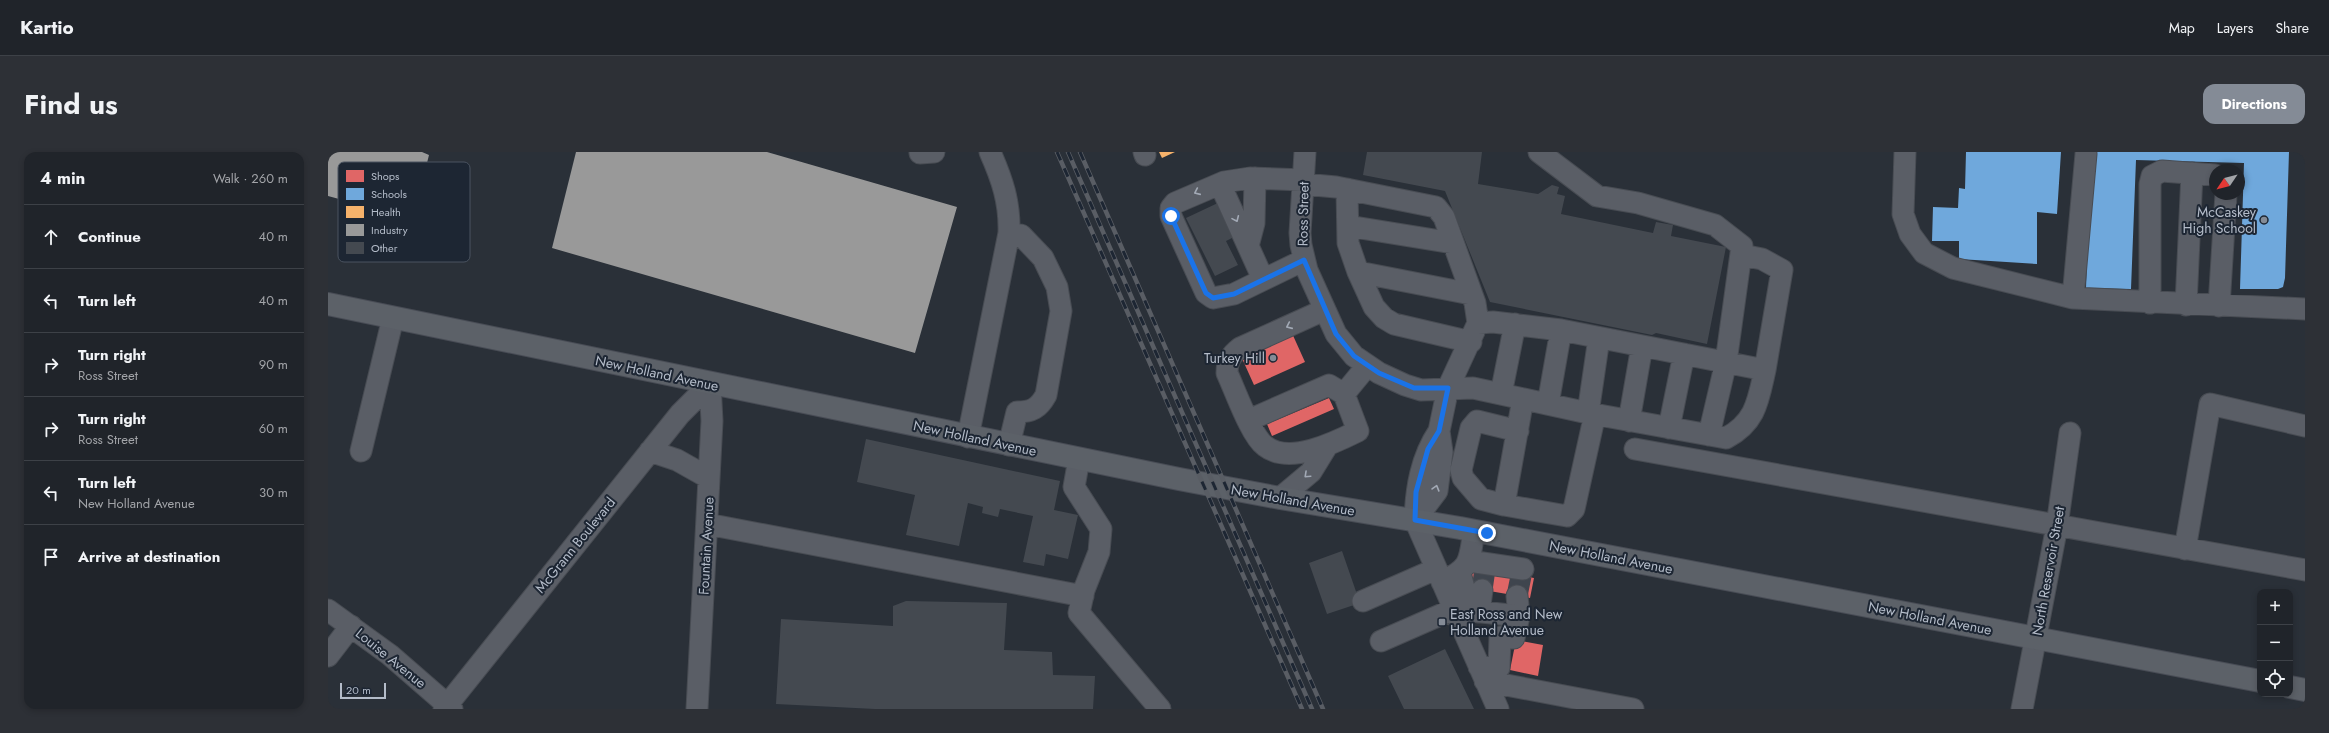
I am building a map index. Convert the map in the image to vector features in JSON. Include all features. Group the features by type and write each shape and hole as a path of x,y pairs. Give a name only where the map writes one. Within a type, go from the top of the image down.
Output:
{"main road":[{"name":"New Holland Avenue","path":"328,304 1079,459 1280,498 1474,531 1523,579 2036,638 2257,680"},
{"path":"2293,688 2305,690"}],"street":[{"path":"968,437 1009,232 1009,205 1006,190 990,152"},
{"name":"Ross Street","path":"1305,152 1300,233 1304,260 1324,310 1344,346 1367,366 1414,388 1464,387 1591,414 1726,438 1737,432 1756,409 1765,370 1782,270 1762,259 1742,255"},
{"path":"1539,152 1597,196 1638,203 1715,225 1742,246 1742,255 1726,362 1709,435"},
{"path":"1905,152 1903,214 1910,234 1924,253 1953,268 2073,298 2150,303 2305,309"},
{"path":"2073,298 2086,154"},
{"path":"2150,303 2150,184 2152,176 2162,171 2209,174"},
{"path":"2186,304 2192,173"},
{"path":"1248,246 1254,223 1255,178"},
{"path":"1304,260 1234,294 1213,298 1206,293 1174,223 1171,208 1175,203 1220,184 1255,178 1304,182 1436,207 1444,217 1478,314 1474,332 1448,388 1439,431 1442,452 1437,491 1415,520 1466,573 1468,611"},
{"path":"1220,184 1263,279"},
{"path":"1347,189 1348,243 1358,272 1374,307 1384,318 1394,324 1474,332 1493,322 1515,324 1561,330 1765,370"},
{"path":"2219,306 2226,200"},
{"path":"1348,226 1453,243"},
{"path":"1009,232 1021,235 1043,258 1057,287 1061,311 1046,395 1040,405 1029,412 1017,412 1009,445"},
{"path":"1358,272 1471,294"},
{"path":"1249,420 1329,385 1344,394 1358,431 1327,446 1286,454 1274,452 1264,446 1256,435 1227,373 1227,364 1232,354 1240,348 1324,310"},
{"path":"361,451 393,318"},
{"path":"1501,394 1515,324"},
{"path":"1548,404 1561,330"},
{"path":"1518,431 1476,421 1471,428 1461,470 1463,478 1481,499 1504,505 1567,516 1574,509 1591,414 1599,338"},
{"path":"1629,421 1642,346"},
{"path":"1669,428 1684,354"},
{"path":"1344,394 1367,366"},
{"name":"McGrann Boulevard","path":"448,708 650,451 680,414 710,384"},
{"name":"Fountain Avenue","path":"697,709 710,478 712,421 710,384"},
{"path":"1504,505 1523,399"},
{"path":"2184,548 2210,404 2305,426"},
{"name":"North Reservoir Street","path":"2022,709 2057,526 2070,433"},
{"path":"1280,498 1310,472 1327,446"},
{"path":"1635,449 2305,570"},
{"path":"650,451 677,460 710,478"},
{"path":"1079,459 1074,487 1101,529 1099,552 1083,596 1079,613 1160,709"},
{"path":"707,524 1083,596"},
{"path":"1474,531 1466,573 1468,611 1482,674 1498,709"},
{"path":"1363,601 1466,573 1523,579"},
{"path":"1381,641 1468,611 1523,579"},
{"path":"1482,674 1499,668 1500,637 1514,638 1523,579"},
{"name":"Louise Avenue","path":"328,610 390,655 448,708"},
{"path":"328,656 351,626"},
{"path":"1482,674 1633,709"}],"building: Shops":[{"name":"Turkey Hill","path":"1291,331 1305,362 1254,385 1240,354"},
{"path":"1329,398 1334,409 1272,436 1267,424"},
{"path":"1470,567 1534,578 1530,598 1466,587"},
{"path":"1516,640 1543,645 1538,676 1510,670"}],"building: Schools":[{"path":"1966,152 2061,152 2057,214 2037,212 2037,264 1959,259 1959,241 1932,241 1933,207 1958,208 1959,188 1965,189"},
{"name":"McCaskey High School","path":"2091,152 2289,152 2285,278 2283,287 2278,289 2240,289 2243,200 2245,200 2244,163 2136,160 2131,289 2086,288"}],"building: Health":[{"path":"1159,152 1175,152 1162,158"}],"building: Industry":[{"path":"328,152 422,152 429,155 427,162 338,162 338,199 328,196"},
{"path":"576,152 767,152 957,207 915,353 552,248"}],"building: Other":[{"path":"1367,152 1482,152 1478,184 1538,194 1552,185 1559,187 1557,194 1565,196 1561,214 1653,233 1656,222 1673,225 1671,236 1726,247 1707,344 1656,333 1652,335 1490,302 1445,191 1363,175"},
{"path":"1220,202 1236,236 1226,241 1238,265 1215,276 1186,218"},
{"path":"866,439 1060,481 1054,510 1078,515 1068,559 1046,554 1044,566 1023,562 1033,516 1000,509 998,517 982,513 983,507 968,503 959,546 906,535 915,495 857,482"},
{"path":"1342,551 1360,603 1327,614 1309,563"},
{"path":"906,601 1007,603 1004,650 1052,652 1053,675 1095,676 1093,709 875,709 776,704 781,619 893,626 893,606"},
{"path":"1445,649 1474,709 1404,709 1388,676"}],"tunnel":[{"path":"1482,590 1485,569"},
{"path":"1517,596 1521,576"}],"railway":[{"path":"1057,152 1302,709"},
{"path":"1068,152 1312,709"},
{"path":"1080,152 1323,709"}],"place":[{"name":"McCaskey High School","path":"2264,220"},
{"name":"Turkey Hill","path":"1273,358"},
{"name":"East Ross and New Holland Avenue","path":"1442,622"}],"route":[{"path":"1171,216 1206,293 1213,298 1234,294 1304,260 1307,270 1336,334 1344,346 1354,356 1379,373 1405,385 1421,390 1448,388 1439,431 1428,449 1416,492 1415,520 1487,533"}]}
